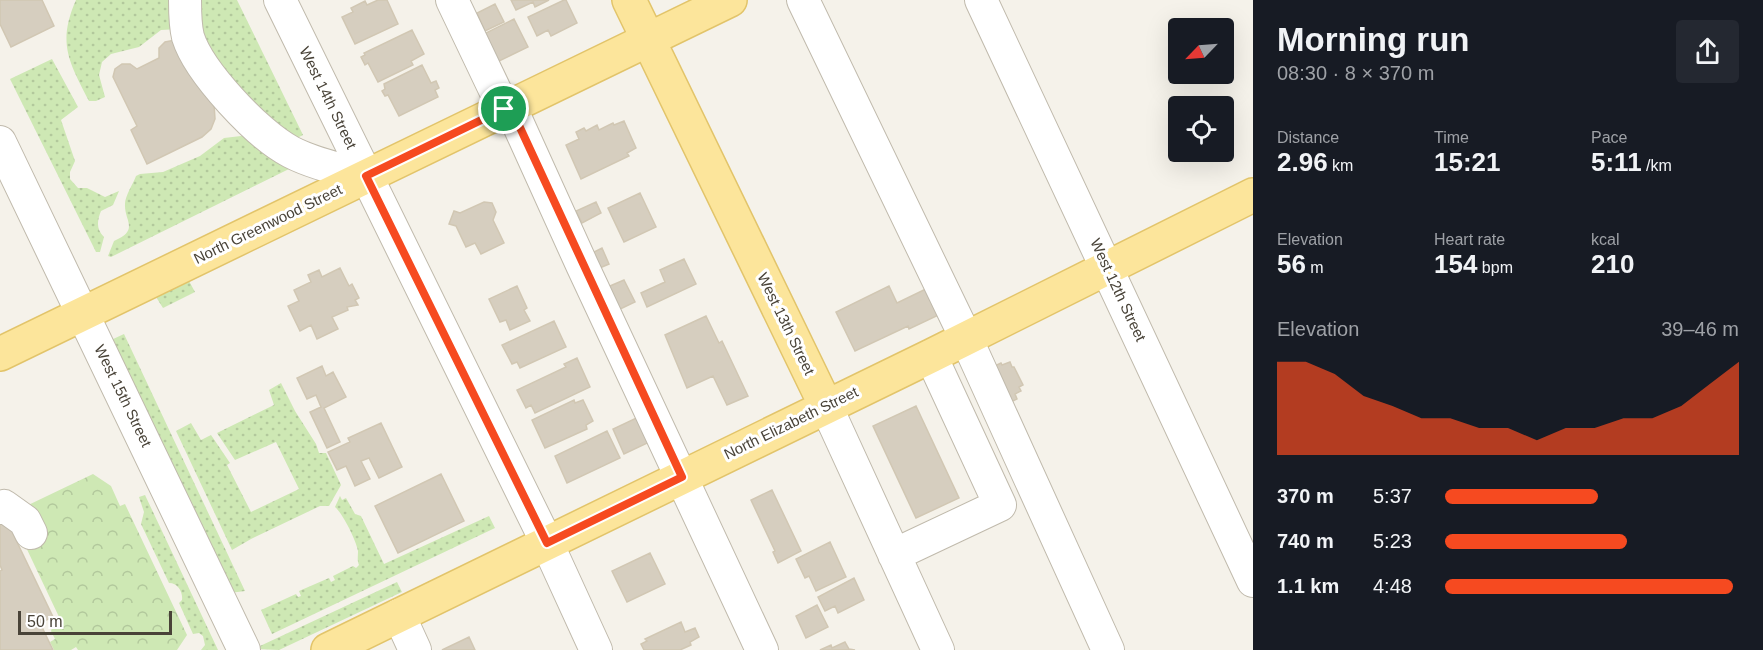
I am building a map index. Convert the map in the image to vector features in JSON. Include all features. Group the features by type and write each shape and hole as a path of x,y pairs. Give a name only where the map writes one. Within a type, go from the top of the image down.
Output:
{"main road":[{"name":"West 13th Street","path":"629,0 826,406"},
{"name":"North Greenwood Street","path":"0,354 730,0"},
{"name":"North Elizabeth Street","path":"328,650 931,356 1253,195"}],"street":[{"path":"185,0 189,38 197,56 217,84 242,112 271,139 291,152 324,165 366,176"},
{"name":"West 14th Street","path":"280,0 547,543 596,650"},
{"path":"452,0 507,108 762,650"},
{"path":"803,0 966,338 1108,650"},
{"name":"West 12th Street","path":"981,0 1253,581"},
{"name":"West 15th Street","path":"0,142 244,650"},
{"path":"894,555 1000,505 931,356"},
{"name":"West 13th Street","path":"826,406 938,650"},
{"path":"0,508 4,506 25,521 31,533"},
{"path":"399,615 415,650"}],"green space":[{"path":"76,0 177,0 179,29 161,30 139,47 111,54 102,62 99,75 105,97 89,101 71,63 66,41 70,15"},
{"path":"192,0 237,0 303,135 297,138 295,144 202,52"},
{"path":"52,59 78,107 61,120 75,161 70,172 70,179 78,188 87,188 105,197 119,191 113,205 101,211 98,228 104,237 100,252 96,252 10,79"},
{"path":"241,136 262,138 288,164 289,169 111,257 108,256 114,241 127,233 129,229 125,201 136,176 163,172 200,156 224,138"},
{"path":"189,281 195,292 163,308 156,297"},
{"path":"124,334 245,591 230,593 111,340"},
{"path":"281,383 319,453 326,453 341,485 329,506 320,506 232,550 176,431 191,423 201,440 211,435 230,463 227,465 251,512 299,489 276,442 235,460 217,433 274,405 269,390"},
{"path":"93,474 111,486 120,506 125,504 187,635 177,650 78,650 76,647 71,650 54,650 50,642 55,639 51,631 54,622 60,619 14,522 22,508"},
{"path":"145,495 218,650 201,650 205,645 203,636 199,633 193,634 179,603 182,600 181,591 177,586 169,583 141,524 144,512 139,497"},
{"path":"340,496 342,500 346,498 355,514 361,516 384,564 489,516 495,528 272,634 261,610 296,594 298,597 301,596 299,591 329,578 331,582 335,580 333,576 359,565 355,540 335,507"},
{"path":"397,582 402,592 279,650 257,649 260,646"}],"building":[{"path":"0,0 42,0 54,26 11,47 0,24"},
{"path":"378,0 387,0 398,24 355,44 342,17 353,12 351,8 365,1 367,5"},
{"path":"511,0 549,0 535,7 533,2 516,10"},
{"path":"564,0 577,23 551,36 548,30 537,36 528,17"},
{"path":"495,4 504,22 485,31 477,13"},
{"path":"514,19 528,47 495,63 482,35"},
{"path":"412,30 424,54 411,61 413,65 378,82 368,63 365,65 361,57 365,55 364,53"},
{"path":"175,40 214,104 215,119 211,129 202,137 147,164 131,130 137,126 113,77 115,69 122,64 130,64 137,69 159,58 159,48 165,42"},
{"path":"422,65 431,83 436,81 439,88 435,90 438,97 399,116 388,95 385,96 382,91 385,89 384,84"},
{"path":"624,121 636,148 627,153 629,156 581,179 566,145 579,139 576,132 584,128 586,131 597,125 599,130 613,123 614,125"},
{"path":"640,193 656,227 624,242 608,208"},
{"path":"484,202 492,203 496,212 493,220 504,243 481,254 475,243 466,247 456,226 449,224 454,211 460,213"},
{"path":"596,202 601,213 582,223 576,211"},
{"path":"602,248 609,264 595,270 588,255"},
{"path":"684,259 696,284 647,307 641,293 665,282 660,270"},
{"path":"340,268 349,286 352,284 359,298 355,300 358,305 347,307 348,310 332,317 338,329 317,339 311,325 300,331 288,306 299,301 294,290 311,282 308,275 319,270 322,277"},
{"path":"624,280 635,302 614,312 603,289"},
{"path":"517,286 530,321 510,330 506,320 500,322 489,299"},
{"path":"889,286 897,303 932,286 945,312 909,329 908,326 855,351 836,312"},
{"path":"706,316 719,343 722,341 748,396 727,405 713,376 687,388 665,335"},
{"path":"554,321 566,347 520,368 517,362 512,364 502,345"},
{"path":"577,358 590,387 535,413 531,405 526,408 517,390 566,367 564,364"},
{"path":"1010,362 1023,385 1019,387 1021,391 1015,394 1017,399 1005,405 988,369"},
{"path":"322,366 326,376 333,372 346,397 324,408 340,442 327,448 310,412 321,407 316,395 307,399 297,378"},
{"path":"574,400 575,403 583,400 593,421 586,425 587,429 545,448 532,420"},
{"path":"916,406 959,498 916,518 873,426"},
{"path":"647,413 658,438 624,454 613,429"},
{"path":"381,423 402,467 379,478 369,458 361,461 370,479 355,486 346,466 337,470 328,452 350,442 348,438"},
{"path":"607,431 620,458 567,483 555,456"},
{"path":"441,474 464,521 398,553 375,506"},
{"path":"772,490 801,551 778,563 773,552 775,551 751,500"},
{"path":"3,513 53,617 40,623 53,650 0,650 0,571 2,570 0,565 0,514"},
{"path":"830,542 846,577 816,591 809,576 805,578 796,559"},
{"path":"650,553 665,584 627,602 612,571"},
{"path":"854,578 864,600 838,613 835,606 825,611 818,597"},
{"path":"817,605 828,627 806,638 796,616"},
{"path":"681,622 685,632 695,628 699,637 690,642 691,645 680,650 644,650 641,644 647,641 645,639"},
{"path":"469,637 475,650 442,650"},
{"path":"845,642 849,649 855,650 820,650 831,645 832,648"}],"route":[{"path":"510,106 682,477 547,543 366,176 504,109 510,106"}]}
